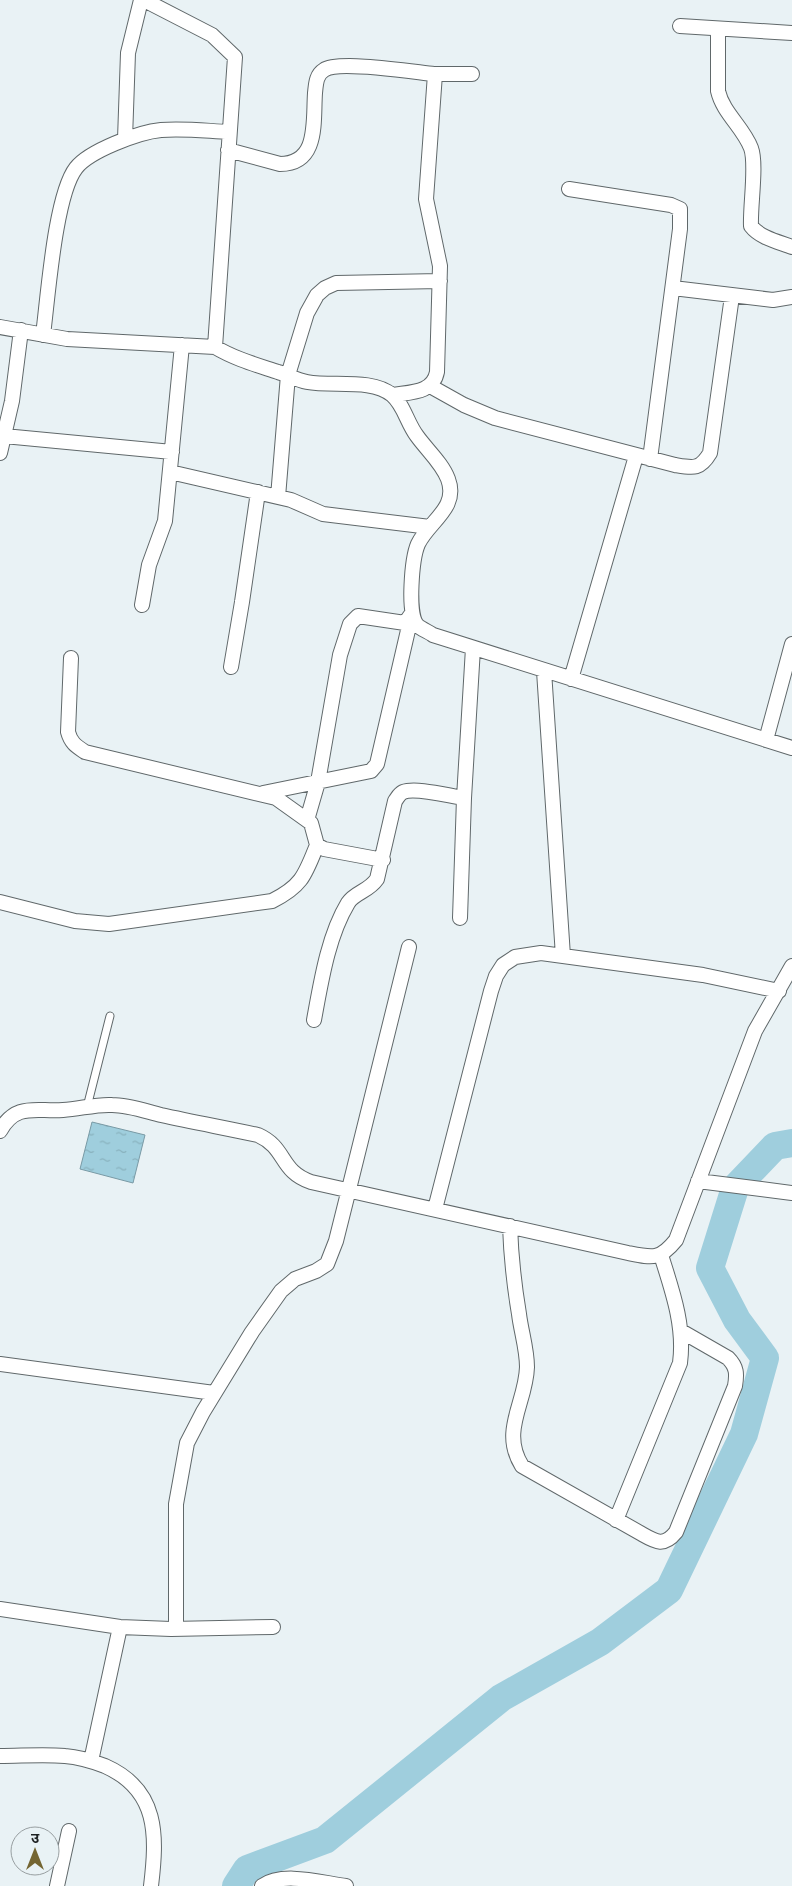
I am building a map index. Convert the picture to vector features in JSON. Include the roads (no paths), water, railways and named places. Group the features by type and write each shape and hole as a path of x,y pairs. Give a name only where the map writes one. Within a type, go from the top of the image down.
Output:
{"street":[{"path":"125,139 128,53 142,0 212,35 235,57 215,347"},
{"path":"680,26 792,33"},
{"path":"718,29 718,91 720,101 746,137 753,153 751,226 754,230 765,236 792,247"},
{"path":"228,150 280,164 289,164 302,159 310,147 316,81 327,68 350,66 435,74 472,74"},
{"path":"393,395 430,386 436,379 437,372 440,266 426,199 435,74"},
{"path":"43,335 56,237 64,197 71,176 82,162 125,139 162,130 229,132"},
{"path":"569,189 671,205 680,209 680,229 650,459"},
{"path":"278,497 288,375 307,313 317,295 325,288 336,283 440,281"},
{"path":"672,288 773,300 792,297"},
{"path":"430,386 495,418 636,456 675,465 697,467 704,462 710,453 732,296"},
{"path":"0,327 67,339 215,347 228,355 307,382 381,388 393,395 402,407 410,426 443,468 449,480 450,495 446,509 418,544 414,560 412,613 377,764 371,771 260,794"},
{"path":"0,453 12,402 21,330"},
{"path":"142,605 149,566 166,520 182,345"},
{"path":"4,436 172,452"},
{"path":"571,679 636,456"},
{"path":"170,472 291,500 323,514 430,527"},
{"path":"231,667 258,492"},
{"path":"412,613 418,626 434,635 792,748"},
{"path":"307,820 318,782 340,655 350,624 358,616 405,623 412,613"},
{"path":"766,740 792,644"},
{"path":"460,918 464,798 473,648"},
{"path":"0,902 74,921 109,924 272,901 292,890 299,883 307,870 316,845 311,823 276,798 85,752 76,747 70,742 68,732 71,658"},
{"path":"544,671 563,956"},
{"path":"314,1020 324,969 336,930 352,897 372,887 377,879 383,860 395,801 400,794 407,791 464,798"},
{"path":"316,845 324,849 383,860"},
{"path":"176,1629 176,1504 187,1443 214,1393 252,1332 281,1291 295,1279 328,1264 349,1190 409,946"},
{"path":"435,1209 496,976 503,965 515,957 541,954 563,956 703,975 779,991"},
{"path":"0,1131 4,1123 14,1113 26,1109 42,1111 65,1110 114,1105 258,1134 274,1144 292,1172 300,1178 652,1257 661,1255 676,1240 755,1031 792,966"},
{"path":"698,1181 792,1193"},
{"path":"510,1226 515,1290 527,1368 525,1386 513,1431 515,1455 522,1466 653,1540 664,1542 670,1539 676,1532 735,1386 736,1370 734,1364 728,1358 681,1331"},
{"path":"616,1520 675,1378 681,1355 681,1331 661,1255"},
{"path":"0,1364 214,1393"},
{"path":"0,1609 120,1627 176,1629 273,1627"},
{"path":"91,1761 120,1627"},
{"path":"0,1756 63,1756 91,1761 115,1771 132,1782 142,1794 153,1823 154,1847 151,1886"},
{"path":"57,1886 69,1831"},
{"path":"262,1886 289,1878 346,1886"}],"lane":[{"path":"87,1107 110,1016"}],"water":[{"path":"92,1122 145,1135 133,1183 80,1169"}],"waterway":[{"path":"236,1886 247,1869 325,1840 501,1698 600,1642 669,1590 744,1434 765,1358 737,1320 710,1268 735,1188 775,1146 792,1143"}]}
